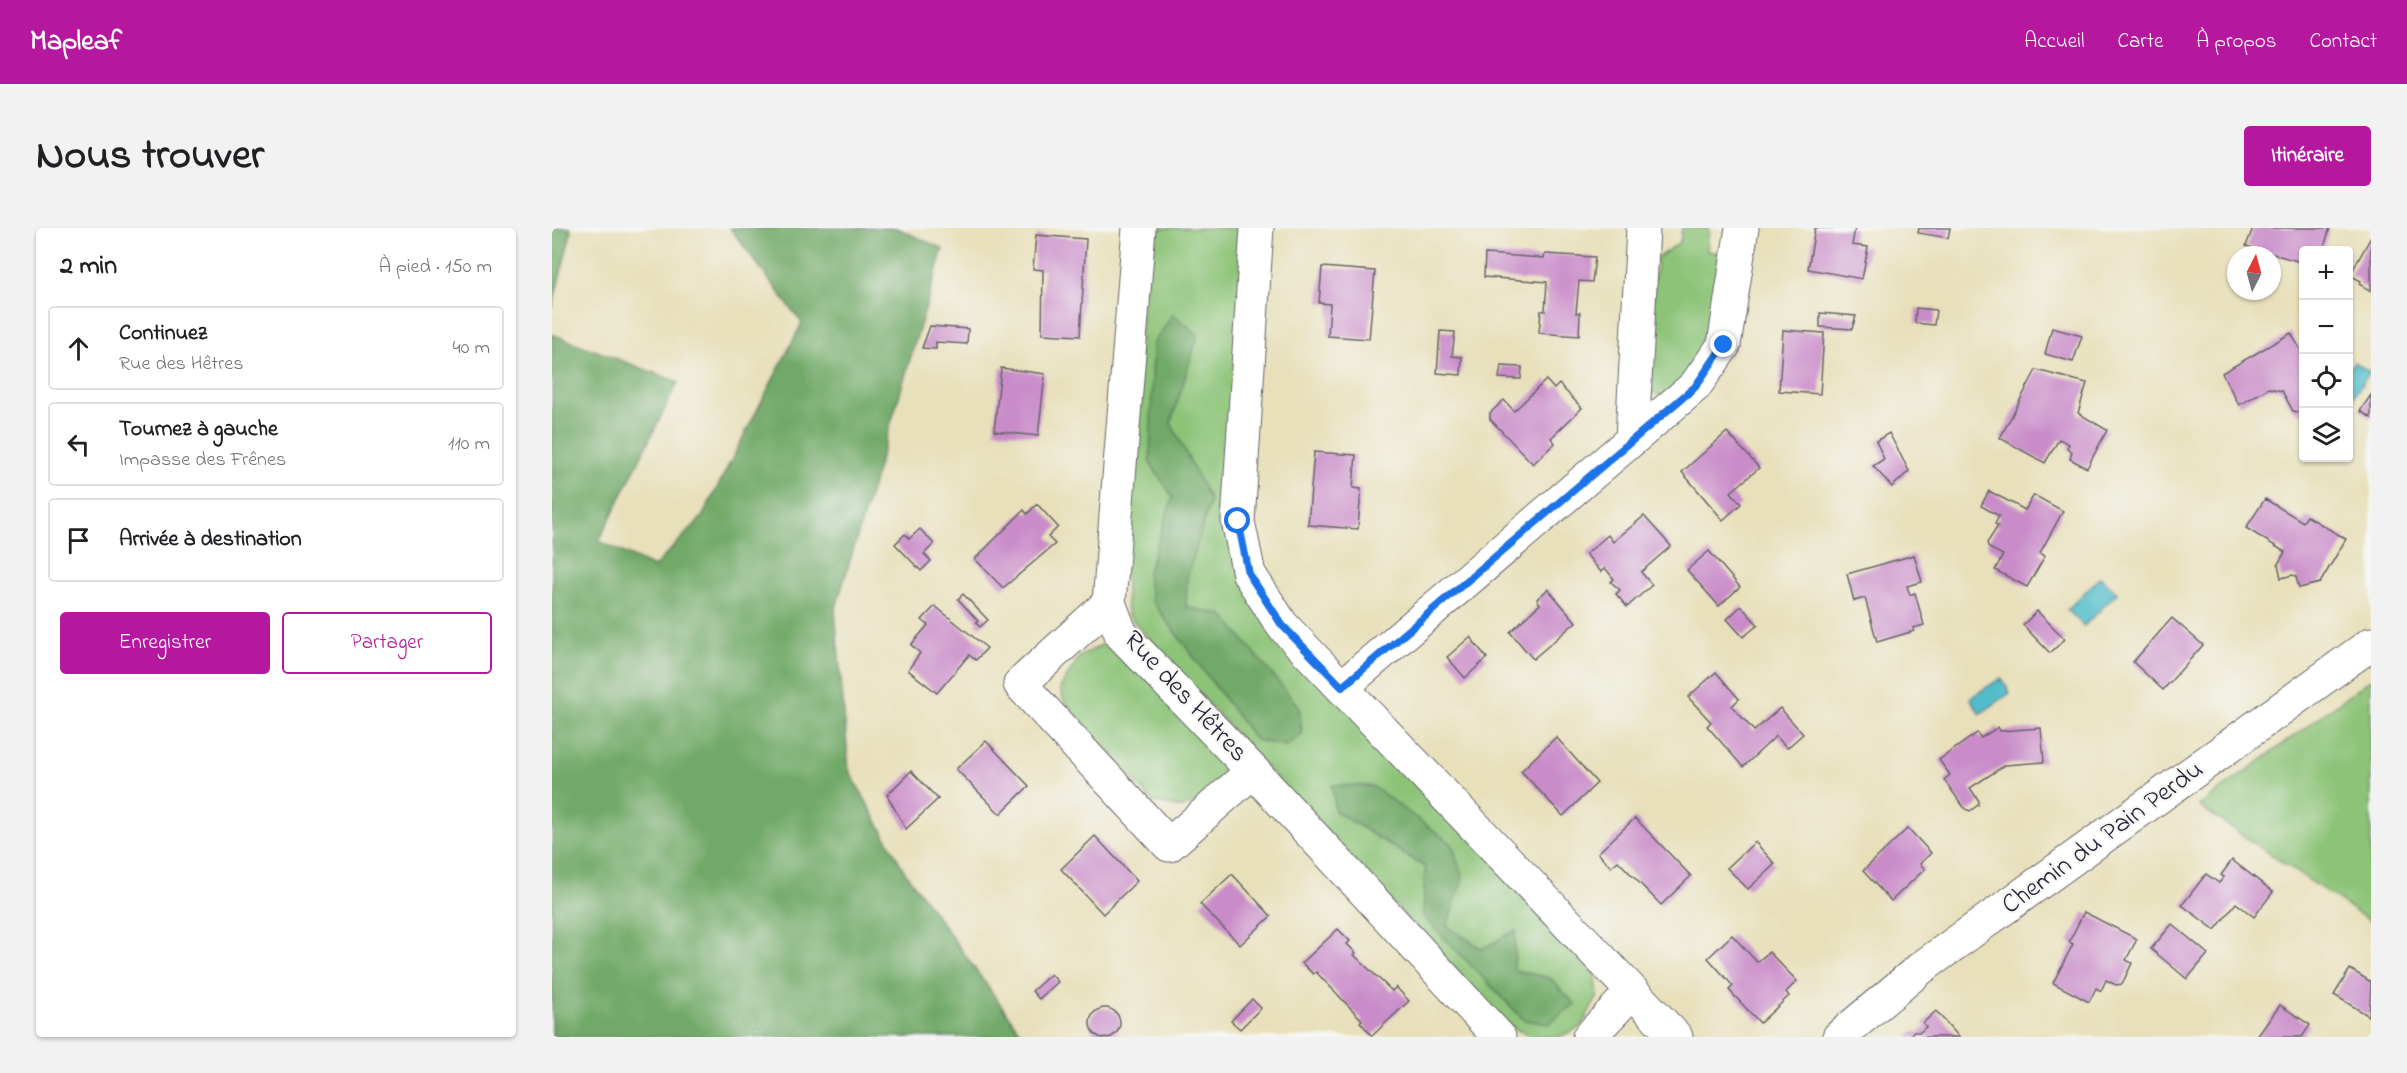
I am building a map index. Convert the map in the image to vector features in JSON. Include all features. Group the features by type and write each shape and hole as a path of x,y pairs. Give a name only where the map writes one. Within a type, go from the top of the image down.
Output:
{"street":[{"name":"Rue des Hêtres","path":"1139,228 1109,603 1121,634 1253,771 1499,1037"},
{"path":"1257,228 1238,521 1249,574 1282,625 1631,993 1676,1037"},
{"path":"1632,439 1643,228"},
{"path":"1342,687 1695,387 1724,345 1742,228"},
{"path":"1109,603 1020,684 1169,845 1253,771"},
{"name":"Chemin du Pain Perdu","path":"1839,1037 1921,968 2371,644"},
{"path":"1588,1037 1631,993"}],"green space":[{"path":"552,228 570,228 571,233 552,308"},
{"path":"730,228 897,228 943,249 835,611 849,770 905,872 1024,1037 552,1037 552,334 678,382 599,541 654,567 702,517 802,323"},
{"path":"1148,228 1249,228 1234,565 1595,968 1598,996 1581,1027 1559,1037 1535,1037 1510,1027 1285,788 1127,614 1125,564"},
{"path":"1682,228 1709,228 1707,251 1727,254 1720,319 1676,387 1664,396 1643,391 1657,258 1680,242"},
{"path":"1173,314 1198,335 1171,423 1210,501 1187,578 1186,607 1223,615 1299,707 1302,734 1286,746 1255,740 1152,601 1147,574 1173,497 1150,463 1153,344"},
{"path":"1103,644 1119,648 1223,759 1220,778 1206,798 1182,808 1153,802 1064,701 1060,688 1079,657"},
{"path":"2371,679 2371,922 2199,806"},
{"path":"1332,785 1372,786 1452,844 1463,878 1447,926 1482,949 1516,930 1514,970 1550,978 1575,1004 1548,1024 1524,1020 1423,916 1425,867 1335,811"}],"water":[{"path":"2353,363 2370,372 2353,397"},
{"path":"2100,577 2117,593 2084,626 2067,610"},
{"path":"2001,678 2010,693 1980,714 1970,698"}],"building":[{"path":"1815,228 1855,228 1852,245 1868,247 1862,279 1808,269"},
{"path":"1919,228 1950,228 1948,238 1918,233"},
{"path":"2253,228 2330,228 2324,246 2299,246 2299,262 2281,256 2281,246 2246,246"},
{"path":"1036,235 1086,239 1080,336 1042,334 1043,270 1033,269"},
{"path":"2371,237 2371,291 2359,284 2361,281 2353,277 2353,270"},
{"path":"1485,254 1544,258 1545,254 1595,257 1592,282 1579,281 1576,313 1580,313 1579,336 1539,333 1541,311 1545,311 1547,282 1484,277"},
{"path":"1322,267 1375,271 1369,339 1328,336 1330,304 1319,303"},
{"path":"1916,308 1936,310 1934,325 1915,323"},
{"path":"1820,313 1856,316 1852,329 1820,327"},
{"path":"930,326 968,329 967,344 936,342 936,349 922,348"},
{"path":"2052,328 2082,336 2073,362 2045,354"},
{"path":"1783,330 1824,333 1820,394 1779,391"},
{"path":"1440,331 1455,332 1452,356 1462,357 1461,375 1437,373"},
{"path":"2291,333 2299,347 2299,413 2293,411 2282,391 2269,388 2239,405 2222,373"},
{"path":"1501,366 1522,367 1521,379 1499,378"},
{"path":"1001,368 1045,374 1038,436 994,431"},
{"path":"2036,370 2087,383 2078,413 2107,430 2087,468 2070,459 2072,452 2067,448 2069,444 2059,439 2045,463 2000,438"},
{"path":"1546,380 1554,389 1559,384 1582,408 1551,438 1555,443 1533,464 1490,419 1490,413 1504,400 1514,411"},
{"path":"2371,395 2371,418 2360,411"},
{"path":"1727,432 1759,468 1731,492 1741,504 1723,520 1682,472"},
{"path":"1889,433 1909,471 1892,487 1873,466 1884,459 1876,441"},
{"path":"1314,452 1356,455 1353,488 1361,489 1358,529 1308,525"},
{"path":"1989,491 2025,510 2034,495 2063,511 2040,553 2045,556 2027,587 1995,570 2003,555 1989,548 1987,543 1998,526 1995,524 1999,516 1981,506"},
{"path":"2265,499 2303,522 2307,516 2346,539 2320,583 2299,588 2296,577 2293,575 2281,578 2278,564 2285,552 2246,528"},
{"path":"1037,504 1058,527 1048,537 1055,544 1003,588 975,559 1024,510 1027,514"},
{"path":"1644,516 1671,546 1641,572 1652,585 1627,607 1616,594 1620,590 1611,582 1614,579 1605,568 1601,572 1586,554 1608,535 1613,542"},
{"path":"920,529 934,544 924,554 931,561 921,571 895,544 905,534 909,539"},
{"path":"1709,551 1740,587 1719,606 1687,570"},
{"path":"1914,555 1922,582 1907,586 1910,595 1915,593 1924,625 1913,628 1914,631 1877,642 1865,598 1854,601 1847,574"},
{"path":"1548,589 1576,622 1533,659 1510,632 1540,604 1537,599"},
{"path":"963,594 988,620 980,627 976,623 978,621 958,599"},
{"path":"935,606 987,648 976,660 969,655 937,693 908,670 920,653 911,645 928,625 922,620"},
{"path":"1741,606 1758,625 1743,637 1727,619"},
{"path":"2037,611 2065,639 2050,653 2023,625"},
{"path":"2172,618 2203,645 2163,690 2133,662"},
{"path":"1470,637 1487,658 1465,678 1447,657"},
{"path":"1716,672 1739,699 1732,706 1754,731 1780,708 1803,734 1787,748 1776,736 1743,767 1707,726 1711,722 1688,697"},
{"path":"1998,727 2000,731 2041,728 2044,762 2005,765 1970,788 1979,801 1978,805 1970,811 1965,809 1944,780 1950,775 1939,760 1977,733 1981,738"},
{"path":"1556,737 1597,783 1563,816 1521,771"},
{"path":"986,741 1029,786 1000,814 956,769"},
{"path":"911,771 938,799 906,829 887,795"},
{"path":"1635,818 1691,876 1661,905 1618,861 1611,867 1598,853"},
{"path":"1908,828 1931,853 1920,864 1925,869 1891,901 1863,871"},
{"path":"1095,836 1137,881 1103,914 1061,869"},
{"path":"1755,842 1775,864 1748,889 1727,868"},
{"path":"2232,860 2273,892 2254,917 2236,903 2215,930 2182,905 2206,874 2219,883 2224,877 2221,875"},
{"path":"1232,874 1271,916 1240,945 1200,904"},
{"path":"2084,912 2137,939 2126,960 2132,963 2122,984 2116,985 2106,980 2101,991 2096,988 2089,1002 2053,983 2073,944 2069,942"},
{"path":"2172,924 2208,954 2187,979 2151,949"},
{"path":"1338,929 1350,941 1347,944 1356,953 1354,955 1392,991 1396,987 1409,1001 1372,1036 1360,1022 1362,1020 1316,972 1313,974 1302,963"},
{"path":"1732,935 1757,962 1769,952 1797,981 1786,992 1789,996 1760,1023 1729,990 1733,986 1708,958"},
{"path":"2350,969 2371,982 2369,1016 2334,995"},
{"path":"1051,974 1058,982 1039,999 1032,991"},
{"path":"1252,999 1261,1008 1240,1029 1231,1021"},
{"path":"2280,1005 2310,1025 2302,1037 2257,1037"},
{"path":"1105,1008 1116,1012 1120,1023 1116,1034 1105,1038 1094,1034 1090,1023 1094,1012"},
{"path":"1936,1011 1959,1037 1908,1037 1913,1032 1920,1032 1926,1027 1923,1023"}],"route":[{"path":"1238,521 1249,574 1282,625 1342,687 1695,387 1724,345"}]}
